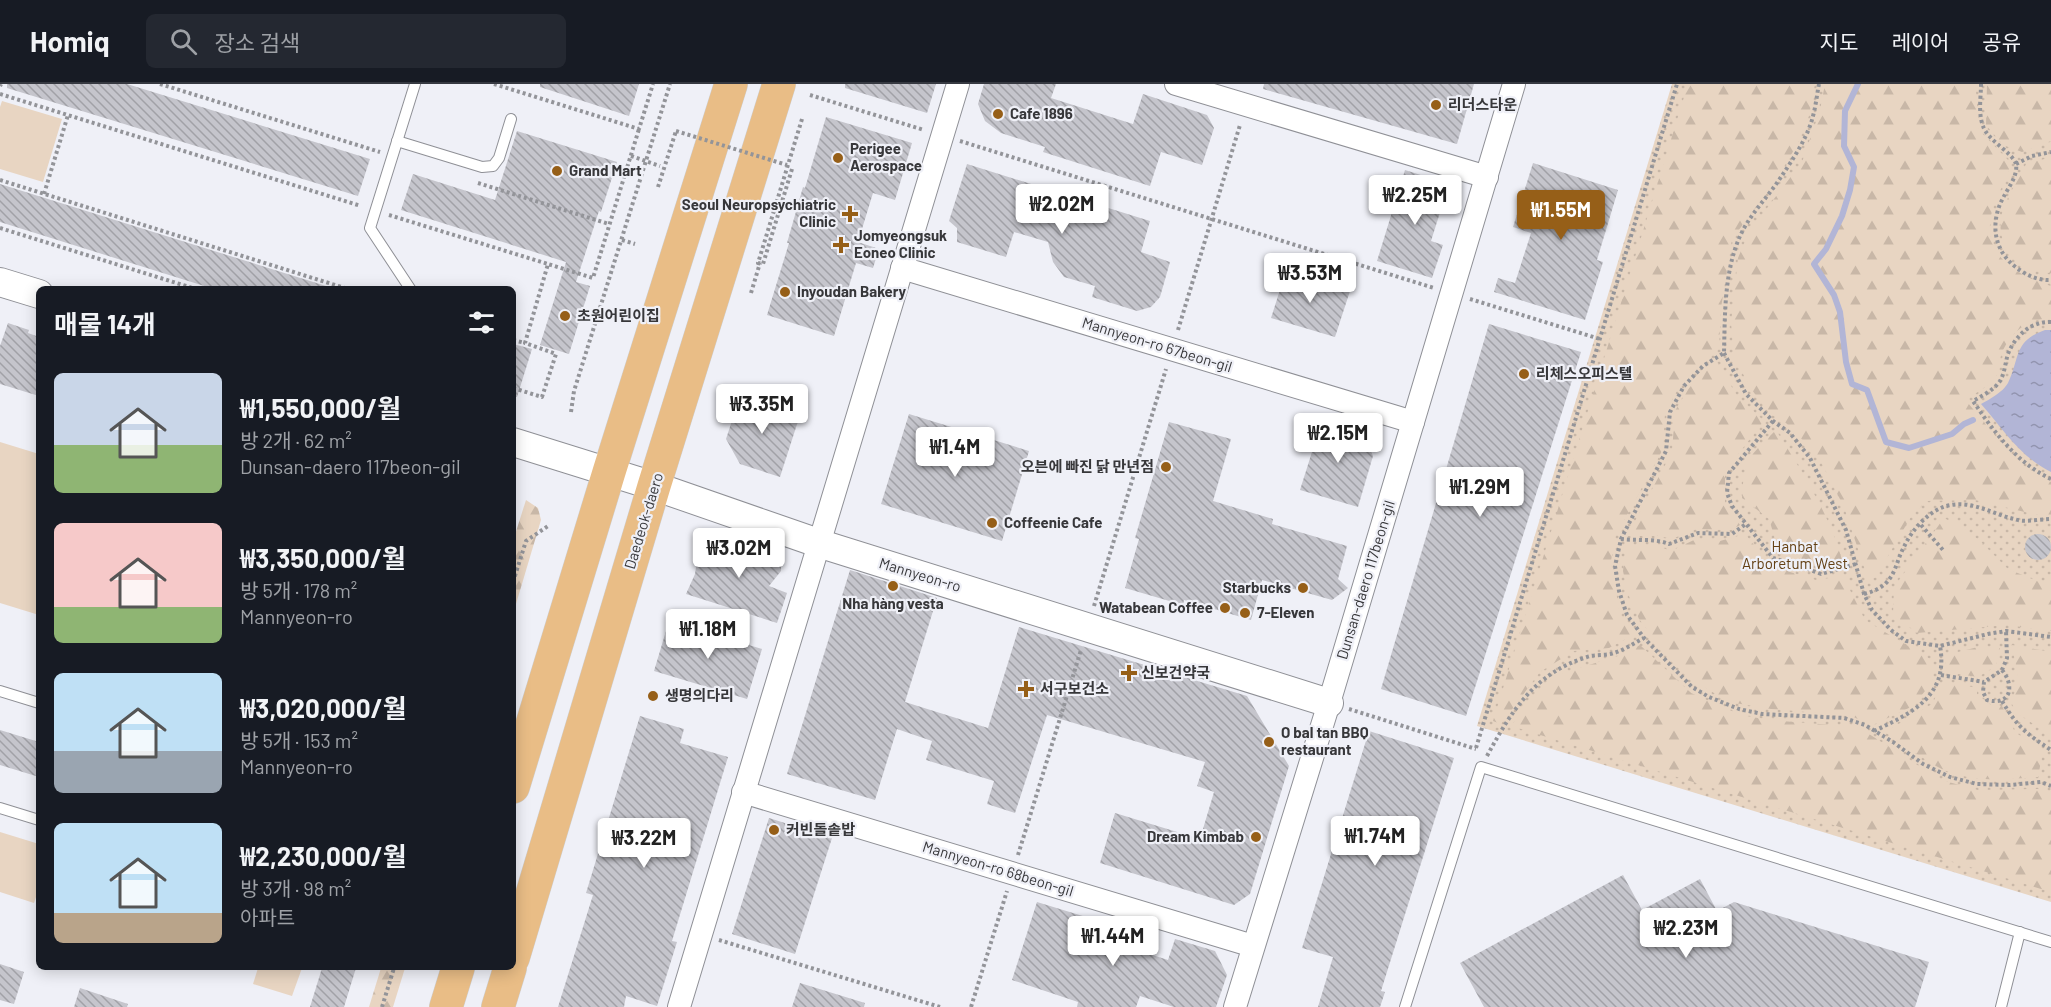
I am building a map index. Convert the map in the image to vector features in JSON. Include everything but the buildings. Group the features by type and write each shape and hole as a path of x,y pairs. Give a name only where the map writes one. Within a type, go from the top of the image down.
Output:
{"main road":[{"path":"516,777 731,84"},
{"name":"Daedeok-daero","path":"516,948 654,486 779,84"},
{"path":"446,1007 457,970"},
{"path":"498,1007 509,970"}],"street":[{"path":"679,1007 958,84"},
{"path":"1176,84 1487,177"},
{"name":"Dunsan-daero 117beon-gil","path":"1235,1007 1329,703 1514,84"},
{"name":"Mannyeon-ro 67beon-gil","path":"902,268 1413,422"},
{"path":"0,282 36,293"},
{"name":"Mannyeon-ro","path":"516,443 654,486 820,544 1329,703"},
{"name":"Mannyeon-ro 68beon-gil","path":"743,792 1253,946"}],"lane":[{"path":"408,286 370,228 414,84"},
{"path":"397,141 482,167 493,166 499,158 511,119"},
{"path":"0,691 36,702"},
{"path":"1405,1007 1481,767 2051,942"},
{"path":"0,808 36,819"},
{"path":"2001,1007 2020,932"}],"path":[{"path":"160,84 392,156"},
{"path":"494,84 639,129"},
{"path":"0,94 592,278 652,84"},
{"path":"571,412 574,391 670,84"},
{"path":"1481,767 1476,748 1677,84"},
{"path":"1819,84 1813,117 1801,145 1781,178 1752,216 1733,256 1728,285 1724,352 1746,394 1773,421 1790,433 1810,458 1846,530 1864,594 1872,610 1884,623 1906,641 1940,646 2006,631 2051,637"},
{"path":"1981,84 1983,128 2003,150 2011,155 2016,164 2014,178 1995,216 1994,231 1998,245 2013,265 2023,273 2044,281 2051,280"},
{"path":"810,95 1600,339"},
{"path":"971,1007 1246,105"},
{"path":"44,194 68,115"},
{"path":"751,292 802,119"},
{"path":"658,187 676,131 787,165"},
{"path":"2016,164 2032,156 2051,152"},
{"path":"630,156 660,166"},
{"path":"760,263 763,264 792,169"},
{"path":"0,180 338,286"},
{"path":"472,181 609,224"},
{"path":"0,228 186,286"},
{"path":"622,240 635,244"},
{"path":"525,343 548,264"},
{"path":"2051,322 2044,322 2026,329 2008,353 1999,382 1988,393 1973,401 2016,457 2036,472 2051,479"},
{"path":"516,341 556,354 542,397 516,389"},
{"path":"1724,352 1703,366 1684,386 1670,412 1666,451 1621,539 1615,566 1619,591 1627,615 1644,639 1692,687 1709,697 1739,709 1762,714 1844,718 1865,724 1923,764 1950,777 1977,784 2010,785 2041,782 2051,786"},
{"path":"1773,421 1729,473 1727,493 1732,506 1773,558 1781,562 1821,574 1856,564"},
{"path":"1864,594 1886,583 1894,572 1912,533 1932,513 1953,504 1987,509 2016,520 2051,519"},
{"path":"1621,539 1645,542 1659,540 1669,544 1698,533 1732,534 1746,524"},
{"path":"1921,525 1943,550"},
{"path":"516,573 526,541 548,526"},
{"path":"1941,675 1984,682 2002,670 2007,658 2006,631"},
{"path":"1481,767 1500,731 1535,684 1555,669 1589,656 1614,653 1644,639"},
{"path":"1874,731 1907,716 1921,706 1941,675 1943,662 1940,646"},
{"path":"1984,682 1983,692 1987,700 1996,702 2002,700 2010,689 2006,674 2002,670"},
{"path":"2002,700 2021,729 2032,739 2051,750"},
{"path":"1329,703 1476,748"},
{"path":"701,935 940,1007"},
{"path":"382,1007 393,970"}],"green space":[{"name":"Hanbat Arboretum West","path":"1672,84 2051,84 2051,902 1477,726"},
{"path":"1688,84 1815,84 1809,116 1798,143 1775,182 1732,239 1721,308 1719,348 1702,361 1681,383 1665,413 1663,449 1615,537 1611,561 1620,615 1635,634 1609,648 1574,651 1540,672 1501,724 1493,721"},
{"path":"1825,84 1973,84 1976,91 1979,130 2011,163 1995,202 1991,219 1990,234 1994,246 2000,257 2010,266 2036,281 2051,286 2051,318 2029,323 2012,336 2003,350 1996,377 1969,398 1968,403 2017,462 2051,482 2051,515 2033,514 1975,500 1927,501 1912,515 1875,578 1867,576 1844,507 1818,456 1786,423 1769,413 1752,390 1734,358 1731,323 1738,258 1749,232 1802,162 1820,110"},
{"path":"1987,84 2051,84 2051,141 2022,152 2003,145 1986,125"},
{"path":"2,101 62,119 43,182 0,169 0,107"},
{"path":"2051,159 2051,273 2039,272 2018,262 2010,254 2001,234 2005,204 2026,164"},
{"path":"1718,363 1737,396 1764,421 1725,471 1725,505 1740,525 1731,530 1696,529 1672,539 1659,536 1627,536 1672,452 1675,411 1688,389 1706,371"},
{"path":"1776,430 1823,512 1843,564 1826,569 1790,557 1776,542 1769,519 1742,498 1744,474 1750,459"},
{"path":"0,442 36,453 36,614 0,603"},
{"path":"526,500 538,508 541,520 516,604 516,532"},
{"path":"1944,518 1962,527 1980,541 2008,569 2042,583 2051,581 2051,631 2007,625 1917,633 1893,614 1894,587"},
{"path":"1745,534 1766,560 1790,572 1816,580 1843,576 1865,620 1933,661 1933,681 1913,706 1873,725 1851,716 1771,709 1729,702 1694,681 1660,646 1639,619 1628,594 1623,571 1626,545 1658,546 1671,551 1696,539 1720,541"},
{"path":"1640,645 1691,693 1741,715 1769,720 1858,727 1941,780 1978,790 2038,789 2051,792 2051,892 1511,726 1541,688 1560,674 1621,655"},
{"path":"2012,645 2051,652 2051,730 2049,735 2016,712 2011,702 2017,680"},
{"path":"1982,646 2000,648 1996,666 1978,677 1945,672 1946,655"},
{"path":"1944,681 1977,688 1977,694 1991,705 2002,706 2015,732 2043,751 2038,777 1986,779 1960,775 1936,766 1885,732 1932,704"},
{"path":"0,832 36,843 34,903 0,892"},
{"path":"257,970 301,970 292,996 253,984"},
{"path":"380,970 404,970 393,1007 369,1007"}],"water":[{"path":"2051,330 2051,472 2021,450 1981,404 2006,386 2022,345 2035,334"}],"waterway":[{"path":"1858,84 1845,111 1844,146 1854,167 1850,190 1842,216 1826,249 1814,264 1834,295 1840,312 1846,362 1852,384 1867,390 1886,442 1909,448 1952,434 1973,420"}],"place":[{"name":"리더스타운","path":"1436,105"},
{"name":"Cafe 1896","path":"998,114"},
{"name":"Perigee Aerospace","path":"838,158"},
{"name":"Grand Mart","path":"557,171"},
{"name":"Seoul Neuropsychiatric Clinic","path":"850,214"},
{"name":"Jomyeongsuk Eoneo Clinic","path":"841,245"},
{"name":"Inyoudan Bakery","path":"785,292"},
{"name":"초원어린이집","path":"565,316"},
{"name":"리체스오피스텔","path":"1524,374"},
{"name":"오븐에 빠진 닭 만년점","path":"1166,467"},
{"name":"Coffeenie Cafe","path":"992,523"},
{"name":"Nha hàng vesta","path":"893,586"},
{"name":"Starbucks","path":"1303,588"},
{"name":"Watabean Coffee","path":"1225,608"},
{"name":"7-Eleven","path":"1245,613"},
{"name":"신보건약국","path":"1129,673"},
{"name":"서구보건소","path":"1026,689"},
{"name":"생명의다리","path":"653,696"},
{"name":"O bal tan BBQ restaurant","path":"1269,742"},
{"name":"커빈돌솥밥","path":"774,830"},
{"name":"Dream Kimbab","path":"1256,837"}]}
